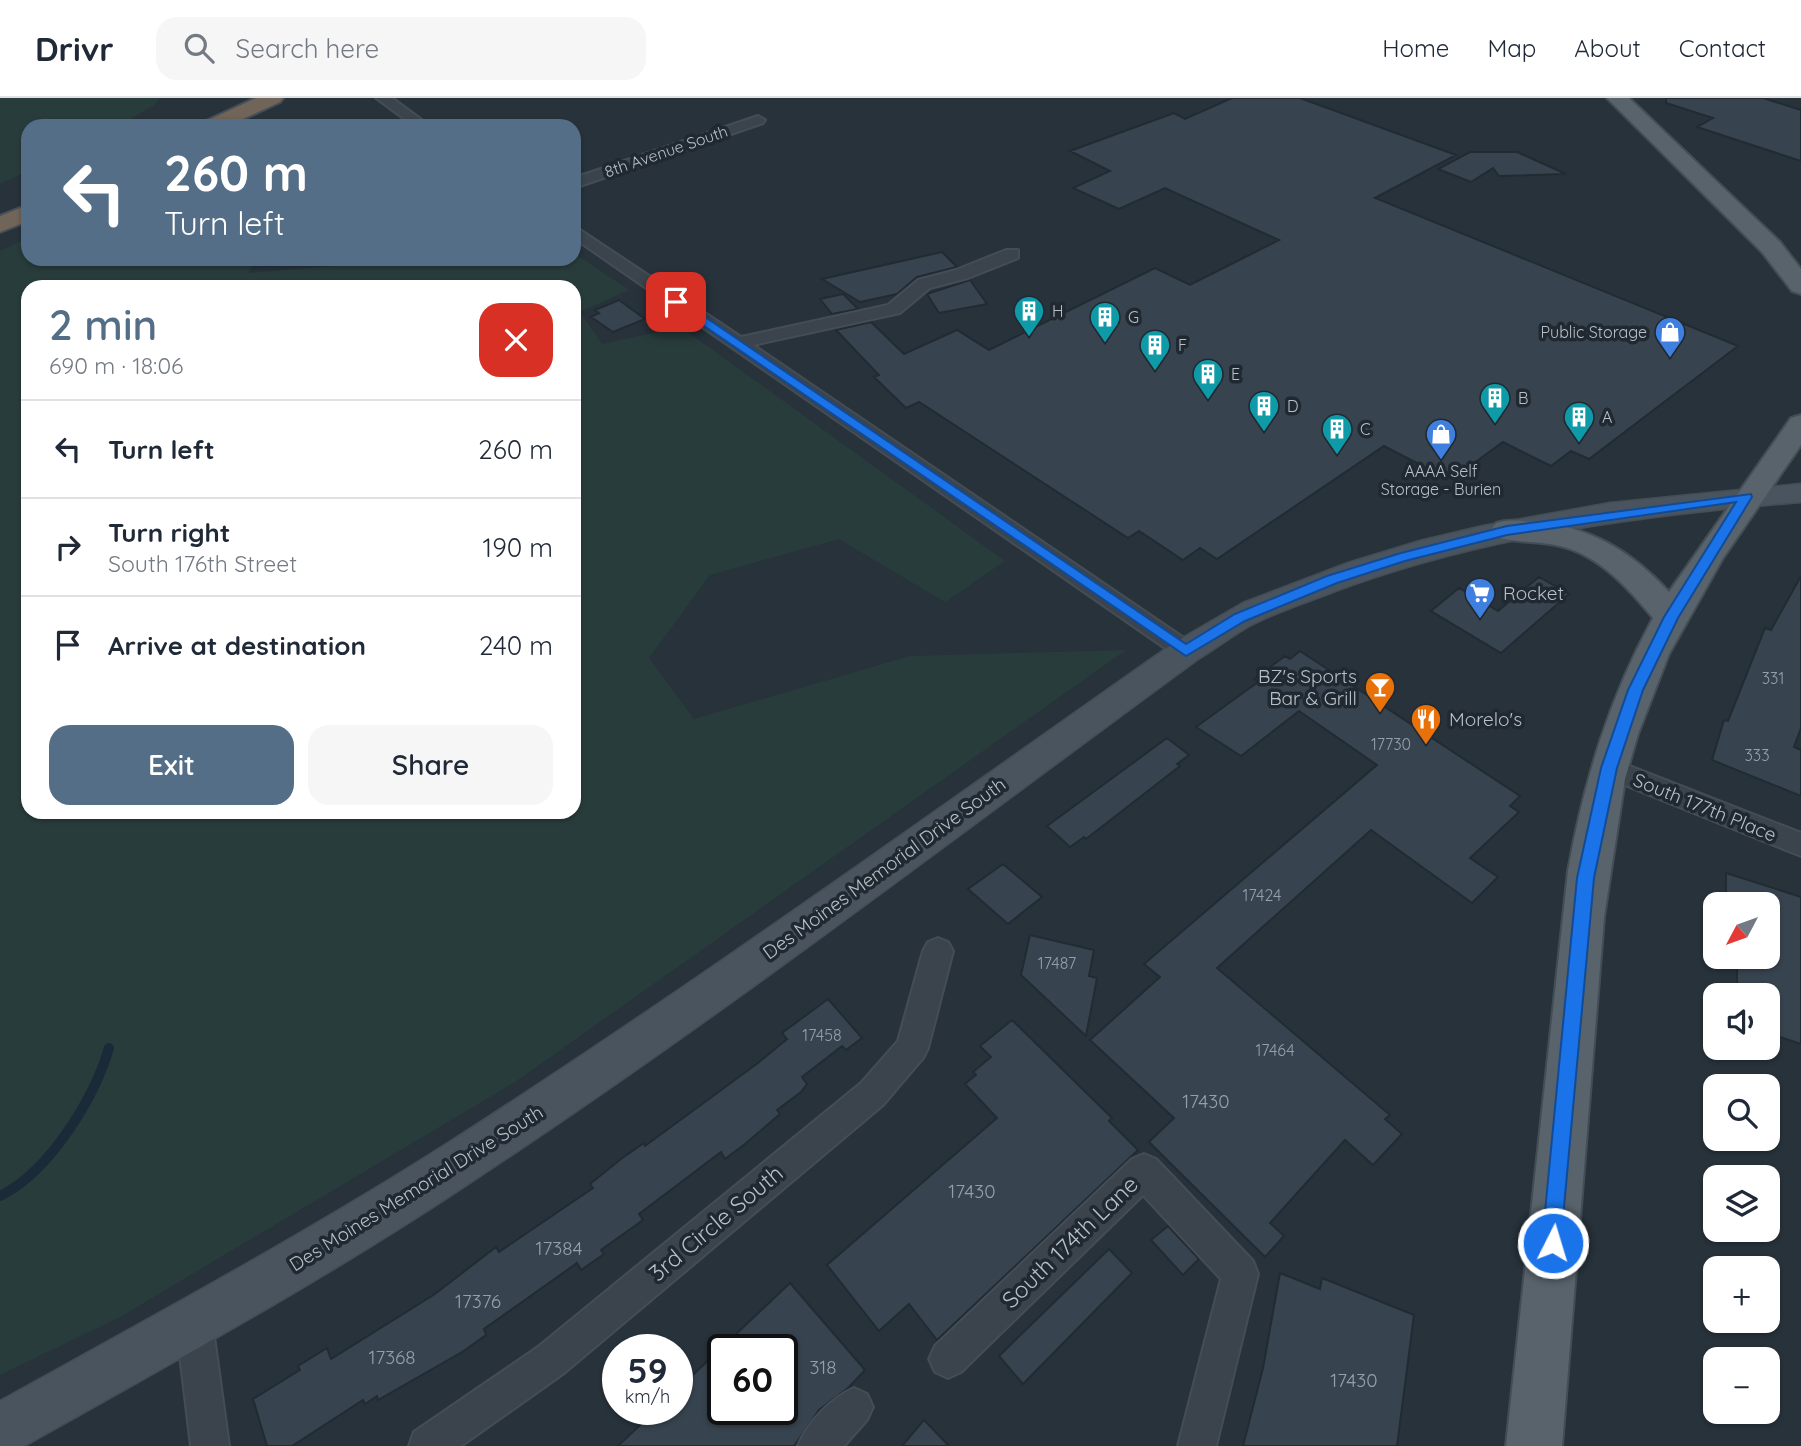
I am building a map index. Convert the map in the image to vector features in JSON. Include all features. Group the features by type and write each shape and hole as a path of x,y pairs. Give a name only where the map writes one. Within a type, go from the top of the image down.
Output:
{"highway":[{"path":"208,119 242,98"},
{"path":"214,119 274,98"},
{"path":"0,210 21,200"},
{"path":"0,225 21,215"}],"main road":[{"path":"1617,98 1784,260 1801,286"},
{"path":"1535,1446 1586,878 1609,768 1635,690 1671,617 1746,497 1801,425"},
{"name":"Des Moines Memorial Drive South","path":"0,1430 275,1277 459,1163 642,1041 1186,651 1240,617 1332,579 1401,557 1507,530 1746,497 1801,493"},
{"path":"1507,530 1568,537 1602,551 1636,575 1671,617"}],"street":[{"path":"383,98 413,119"},
{"name":"8th Avenue South","path":"581,181 758,120"},
{"path":"581,236 1186,651"},
{"path":"736,344 894,309 923,284 962,274 1012,254"},
{"name":"South 177th Place","path":"1609,768 1801,845"},
{"name":"3rd Circle South","path":"428,1446 551,1360 872,1094 912,1048 938,951"},
{"name":"South 174th Lane","path":"948,1359 1144,1171 1240,1274 1197,1446"},
{"path":"194,1322 210,1446"},
{"path":"817,1446 854,1407"}],"shaded area":[{"path":"0,98 160,98 154,105 131,119 21,119 21,174 0,184"},
{"path":"21,241 21,266 252,266 248,273 330,266 581,266 581,258 629,290 581,312 581,280 21,280 21,819 581,819 581,313 602,344 681,327 1005,561 945,602 839,539 710,575 649,658 694,719 910,656 1126,650 515,1082 120,1317 0,1375 0,251"}],"building":[{"path":"1232,98 1300,98 1456,155 1375,198 1738,346 1589,459 1571,451 1551,466 1503,442 1459,474 1451,470 1442,476 1384,446 1217,559 1200,548 1183,560 1139,531 1128,538 919,402 906,408 874,377 879,375 836,330 871,322 904,354 957,330 989,350 1155,268 1190,285 1279,240 1165,188 1119,209 1073,188 1110,171 1070,151 1174,113 1185,119"},
{"path":"1666,98 1763,98 1801,110 1801,161 1697,127 1713,118 1666,103"},
{"path":"1470,152 1517,152 1566,174 1499,176 1493,168 1471,182 1438,169"},
{"path":"942,252 957,267 917,277 897,294 860,302 822,279"},
{"path":"970,280 987,304 939,313 927,294"},
{"path":"843,294 858,309 832,314 820,299"},
{"path":"619,300 645,319 613,332 591,317 599,313 595,310"},
{"path":"1801,576 1801,728 1794,747 1801,750 1801,796 1712,760 1724,720 1728,721 1765,628 1771,630"},
{"name":"Rocket","path":"1539,577 1569,594 1501,653 1431,611 1459,588 1498,611"},
{"path":"1300,651 1520,796 1510,806 1519,812 1470,858 1498,877 1472,903 1371,830 1217,968 1390,1115 1385,1119 1402,1134 1373,1165 1345,1140 1270,1223 1284,1236 1265,1257 1149,1142 1174,1118 1090,1040 1160,977 1144,964 1377,765 1299,711 1241,756 1196,727 1258,682 1254,679 1285,656 1290,659"},
{"path":"1167,738 1189,755 1177,764 1180,766 1086,839 1084,837 1070,847 1047,826"},
{"path":"1003,864 1042,897 1008,924 968,889"},
{"path":"1726,873 1801,897 1801,1044 1780,1037 1780,983 1737,983 1737,970 1780,970 1780,892 1726,892"},
{"path":"1030,935 1094,950 1089,976 1097,978 1086,1036 1021,975"},
{"path":"828,999 862,1038 846,1050 842,1046 802,1077 807,1084 801,1092 777,1110 780,1114 745,1144 725,1159 721,1152 639,1214 643,1220 601,1250 604,1254 581,1270 577,1263 484,1329 486,1335 462,1352 378,1400 377,1396 365,1404 363,1400 292,1446 267,1446 253,1399 300,1370 298,1366 327,1348 331,1359 435,1294 496,1247 499,1252 593,1188 590,1184 621,1159 644,1143 645,1146 758,1063 787,1039 782,1033"},
{"path":"1012,1020 1112,1118 1109,1121 1138,1150 937,1340 909,1304 879,1331 827,1265 997,1118 965,1084 976,1075 973,1072 991,1057 980,1046"},
{"path":"1168,1226 1199,1259 1183,1275 1151,1240"},
{"path":"1109,1249 1132,1273 1023,1384 999,1356"},
{"path":"1280,1273 1320,1289 1322,1278 1414,1315 1397,1446 1243,1446 1263,1368"},
{"path":"790,1283 865,1370 848,1388 819,1410 794,1446 618,1446 640,1425 693,1425 693,1375 707,1362 707,1425 798,1425 798,1334 736,1334"},
{"path":"924,1420 949,1446 902,1446"}],"waterway":[{"path":"0,1196 36,1170 67,1132 93,1089 109,1048"}],"place":[{"name":"H","path":"1029,338"},
{"name":"G","path":"1105,344"},
{"name":"Public Storage","path":"1670,359"},
{"name":"F","path":"1155,372"},
{"name":"E","path":"1208,401"},
{"name":"B","path":"1495,425"},
{"name":"D","path":"1264,433"},
{"name":"A","path":"1579,444"},
{"name":"C","path":"1337,456"},
{"name":"AAAA Self Storage - Burien","path":"1441,461"},
{"name":"Rocket","path":"1480,620"},
{"name":"BZ's Sports Bar & Grill","path":"1380,714"},
{"name":"Morelo's","path":"1426,746"}],"route":[{"path":"676,302 1186,651 1240,617 1332,579 1401,557 1507,530 1746,497 1671,617 1635,690 1609,768 1586,878 1553,1243"}]}
